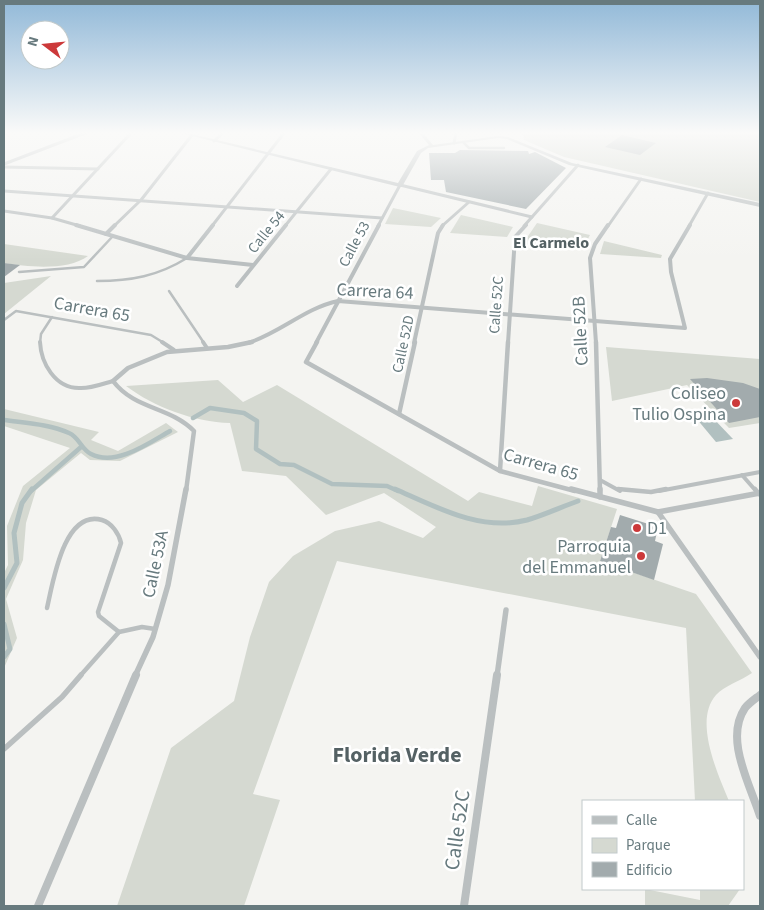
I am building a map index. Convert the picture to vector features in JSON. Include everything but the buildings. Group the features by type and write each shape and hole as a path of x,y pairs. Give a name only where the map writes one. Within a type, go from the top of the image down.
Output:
{"street":[{"path":"52,218 92,175"},
{"path":"106,234 141,200 160,175"},
{"path":"186,258 251,175"},
{"name":"Calle 54","path":"237,286 325,175"},
{"path":"361,175 532,217"},
{"name":"Calle 53","path":"306,362 405,175"},
{"name":"Calle 52C","path":"500,470 514,243 517,233 569,175"},
{"path":"624,175 760,205"},
{"name":"Calle 52B","path":"600,497 596,322 590,258 592,250 641,179"},
{"path":"4,191 382,218"},
{"name":"Carrera 64","path":"113,382 118,374 128,367 174,350 243,344 260,340 322,304 338,301 686,328 671,272 670,259 708,193"},
{"name":"Calle 52D","path":"399,414 438,233 445,222 469,202"},
{"path":"4,211 52,218 186,258 253,265"},
{"name":"Carrera 65","path":"306,362 500,470 658,512 759,493"},
{"name":"Calle 53A","path":"38,906 155,628 168,585 192,458 194,430 188,424 169,414 135,403 120,393 113,382"},
{"path":"658,512 760,657"},
{"name":"Calle 52C","path":"464,906 506,610"},
{"path":"760,694 740,715 737,744 760,816"}],"lane":[{"path":"19,272 84,266 113,236"},
{"path":"97,281 134,281 148,278 186,258"},
{"path":"169,291 207,348"},
{"name":"Carrera 65","path":"4,320 16,311 52,317 151,335 174,350"},
{"path":"52,317 42,334 40,353 44,363 60,383 82,388 113,382"},
{"path":"600,480 610,487 633,493 651,492 760,472"},
{"path":"742,475 759,493"},
{"path":"47,608 65,544 72,531 86,519 100,518 108,522 121,538 121,544 98,612 99,616 119,632"},
{"path":"4,749 62,697 119,632 142,627 155,628"}],"green space":[{"path":"644,175 760,175 760,202"},
{"path":"393,208 441,218 431,227 385,224"},
{"path":"461,215 513,227 507,237 450,233"},
{"path":"537,223 590,235 582,250 522,245"},
{"path":"604,241 662,255 661,258 600,254"},
{"path":"4,244 88,256 70,264 47,267 4,263"},
{"path":"51,276 4,314 4,283"},
{"path":"606,347 760,359 760,423 729,428 687,385 612,401"},
{"path":"218,380 243,402 277,385 468,501 479,492 532,506 538,486 617,509 600,561 696,594 752,673 716,695 710,706 707,719 710,748 729,800 695,800 686,628 337,561 253,794 280,800 244,906 117,906 171,748 234,701 250,637 269,582 293,556 335,531 379,521 423,538 436,527 384,493 326,515 286,476 242,471 230,423 202,420 175,412 137,394 126,386"},
{"path":"4,409 99,432 91,440 118,451 166,423 178,432 120,461 90,460 81,453 36,490 26,523 23,560 6,599 17,638 4,668 4,573 8,565 7,526 23,486 70,448 4,426"},
{"path":"645,890 700,900 700,890 739,890 728,906 645,906"}],"shaded area":[{"path":"711,416 733,439 716,442 696,418"}],"waterway":[{"path":"193,418 210,408 244,413 257,421 256,449 280,464 294,465 332,484 387,486 398,491"},
{"path":"4,420 37,424 61,430 75,437 91,454 111,458 132,452 170,431"},
{"path":"31,491 81,447"},
{"path":"4,588 17,563 14,533 22,503 32,489"},
{"path":"395,489 459,516 493,523 527,520 578,501"},
{"path":"4,624 10,649 4,657"}],"place":[{"name":"Coliseo Tulio Ospina","path":"736,403"},
{"name":"D1","path":"637,528"},
{"name":"Parroquia del Emmanuel","path":"641,556"}],"district":[{"name":"El Carmelo","path":"551,242"},
{"name":"Florida Verde","path":"397,754"}]}
